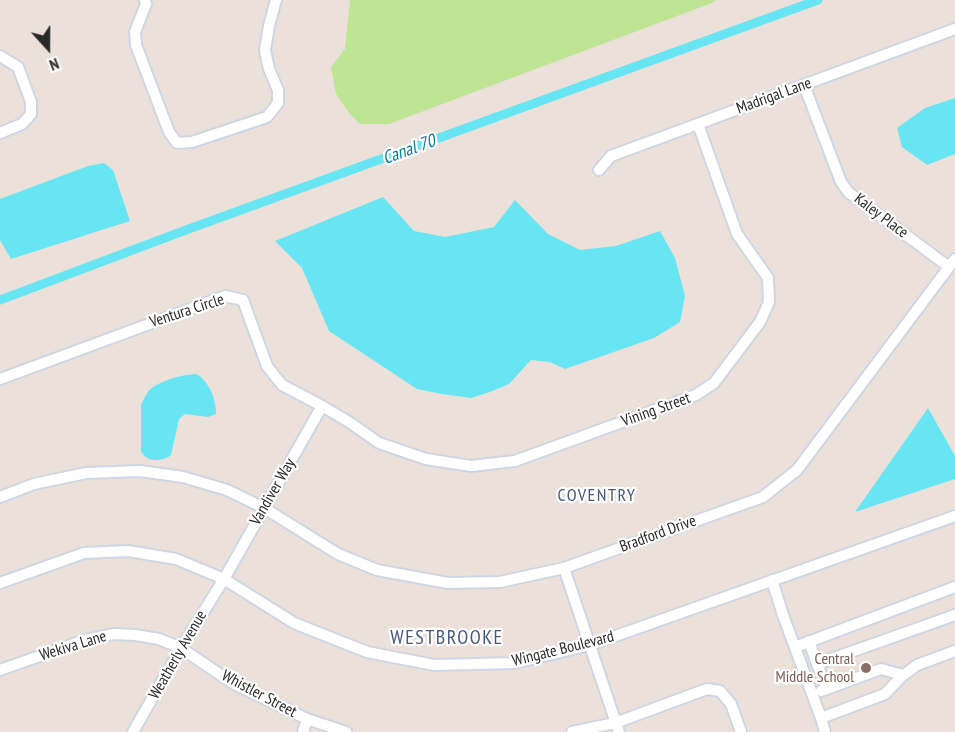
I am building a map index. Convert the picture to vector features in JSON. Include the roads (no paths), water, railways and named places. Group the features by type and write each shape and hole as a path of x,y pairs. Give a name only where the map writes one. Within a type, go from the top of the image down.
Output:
{"street":[{"path":"145,0 147,4 135,32 136,45 169,132 177,143 192,142 267,117 278,103 278,90 269,69 265,50 276,0"},
{"name":"Madrigal Lane","path":"599,170 611,156 955,29"},
{"path":"0,56 18,67 31,102 31,114 22,124 0,133"},
{"name":"Kaley Place","path":"804,84 841,182 848,192 952,263"},
{"name":"Vining Street","path":"322,406 379,443 426,459 471,466 514,461 696,395 714,383 760,322 769,302 768,278 737,234 698,124"},
{"name":"Bradford Drive","path":"264,508 338,555 377,570 448,583 500,582 564,568 763,496 797,470 952,263"},
{"name":"Ventura Circle","path":"0,379 225,296 243,300 267,366 282,386 322,406"},
{"name":"Vandiver Way","path":"224,579 322,406"},
{"path":"0,496 34,484 86,473 140,471 183,477 227,490 264,508"},
{"name":"Wingate Boulevard","path":"0,583 84,553 128,551 176,559 224,579 294,623 367,652 434,665 515,663 590,645 955,516"},
{"path":"564,568 617,728"},
{"name":"Weatherly Avenue","path":"133,732 224,579"},
{"path":"772,580 825,732"},
{"path":"795,646 955,587"},
{"path":"817,664 955,615"},
{"name":"Wekiva Lane","path":"0,670 86,640 114,634 135,634 159,639 181,648"},
{"path":"809,641 827,689"},
{"name":"Whistler Street","path":"181,648 234,684 307,719 346,732"},
{"path":"820,718 885,694 903,675 917,665 955,651"},
{"path":"812,694 881,669 903,675"},
{"path":"572,732 617,728 706,689 720,691 731,705 741,732"},
{"name":"Whistler Street","path":"303,732 307,719"}],"water":[{"path":"955,98 955,154 927,165 902,147 897,128 925,108"},
{"path":"104,163 113,170 130,221 11,259 0,240 0,199 88,166"},
{"path":"383,197 414,231 445,237 494,227 515,200 548,234 580,250 616,246 660,231 675,258 685,296 680,322 654,338 565,369 550,362 531,360 509,384 471,398 417,389 329,331 302,268 275,241"},
{"path":"196,374 211,391 216,414 208,417 185,414 179,419 171,455 159,460 147,458 141,451 141,405 146,395 150,389 162,382 179,376"},
{"path":"928,408 955,456 955,479 855,512"}],"waterway":[{"name":"Canal 70","path":"0,300 818,0"}],"place":[{"name":"Central Middle School","path":"866,668"}],"district":[{"name":"COVENTRY","path":"597,496"},
{"name":"WESTBROOKE","path":"447,638"}]}
